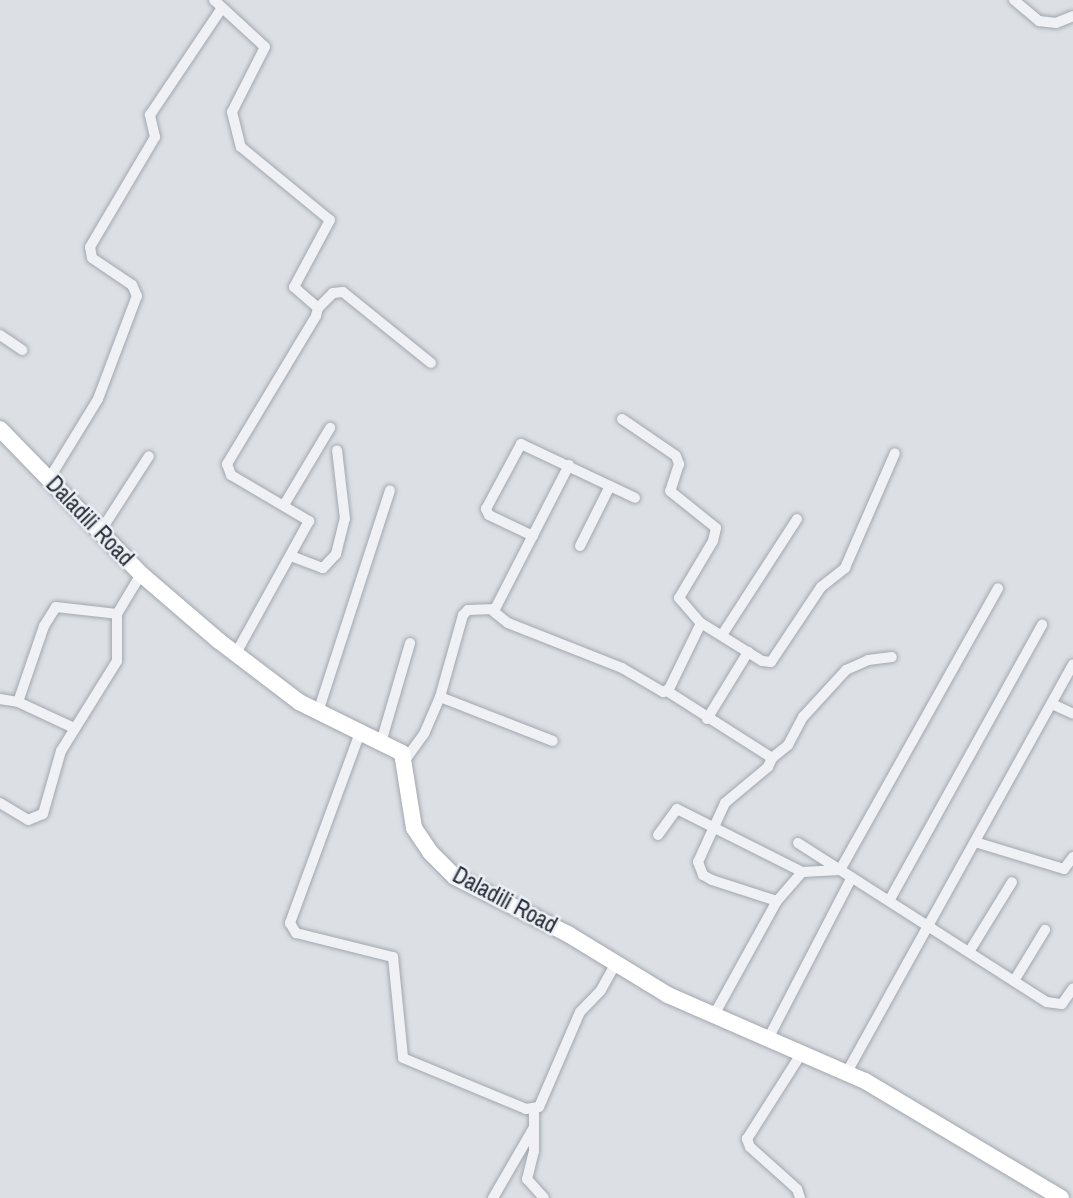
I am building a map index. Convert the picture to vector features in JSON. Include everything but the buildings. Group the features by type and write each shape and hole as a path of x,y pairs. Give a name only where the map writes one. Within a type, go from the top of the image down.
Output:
{"main road":[{"name":"Daladili Road","path":"0,429 141,574 236,653 318,712 382,740 405,760 414,828 441,865 472,886 568,934 615,965 714,1015 847,1072 929,1115 1061,1198"}],"street":[{"path":"1014,0 1039,21 1056,23 1073,16"},
{"path":"49,479 98,399 137,296 132,285 92,258 90,247 155,137 150,115 218,4 265,47 232,113 241,147 330,220 294,287 318,308"},
{"path":"236,653 309,521 231,475 227,464 318,308 333,293 343,292 431,363"},
{"path":"0,335 22,350"},
{"path":"622,419 676,456 679,464 670,491 716,528 713,541 679,598 701,623 748,652 771,662 821,587 842,573 894,453"},
{"path":"284,505 330,428"},
{"path":"533,536 489,515 487,504 521,444 635,498"},
{"path":"291,556 323,568 336,554 345,519 337,450"},
{"path":"100,532 149,456"},
{"path":"493,611 569,465"},
{"path":"580,546 610,486"},
{"path":"318,712 390,491"},
{"path":"722,635 797,519"},
{"path":"0,803 28,820 39,819 61,751 117,661 117,614 141,574"},
{"path":"839,870 998,588"},
{"path":"18,702 44,626 56,607 117,614"},
{"path":"405,760 424,734 440,697 463,615 468,610 493,611 508,623 622,667 667,691 772,758"},
{"path":"667,691 701,623"},
{"path":"889,901 1042,625"},
{"path":"382,740 410,643"},
{"path":"707,719 748,652"},
{"path":"777,901 703,875 699,854 712,825 725,803 768,767 772,758 788,745 813,705 864,661 892,657"},
{"path":"847,1072 1073,664"},
{"path":"440,697 553,741"},
{"path":"0,699 18,702 74,728"},
{"path":"1052,704 1073,714"},
{"path":"361,730 290,918 291,928 307,936 393,957 399,1051 410,1064 534,1110"},
{"path":"658,835 674,809 712,825 802,872 839,870"},
{"path":"975,842 1064,869 1073,857"},
{"path":"798,844 1055,1006 1066,1000 1073,988"},
{"path":"714,1015 777,901 802,872"},
{"path":"769,1037 852,877"},
{"path":"969,952 1013,882"},
{"path":"1014,981 1045,930"},
{"path":"534,1110 543,1103 580,1012 601,990 615,965"},
{"path":"800,1198 799,1192 750,1147 747,1139 803,1051"},
{"path":"534,1110 527,1179 544,1198"},
{"path":"493,1198 534,1127"}]}
